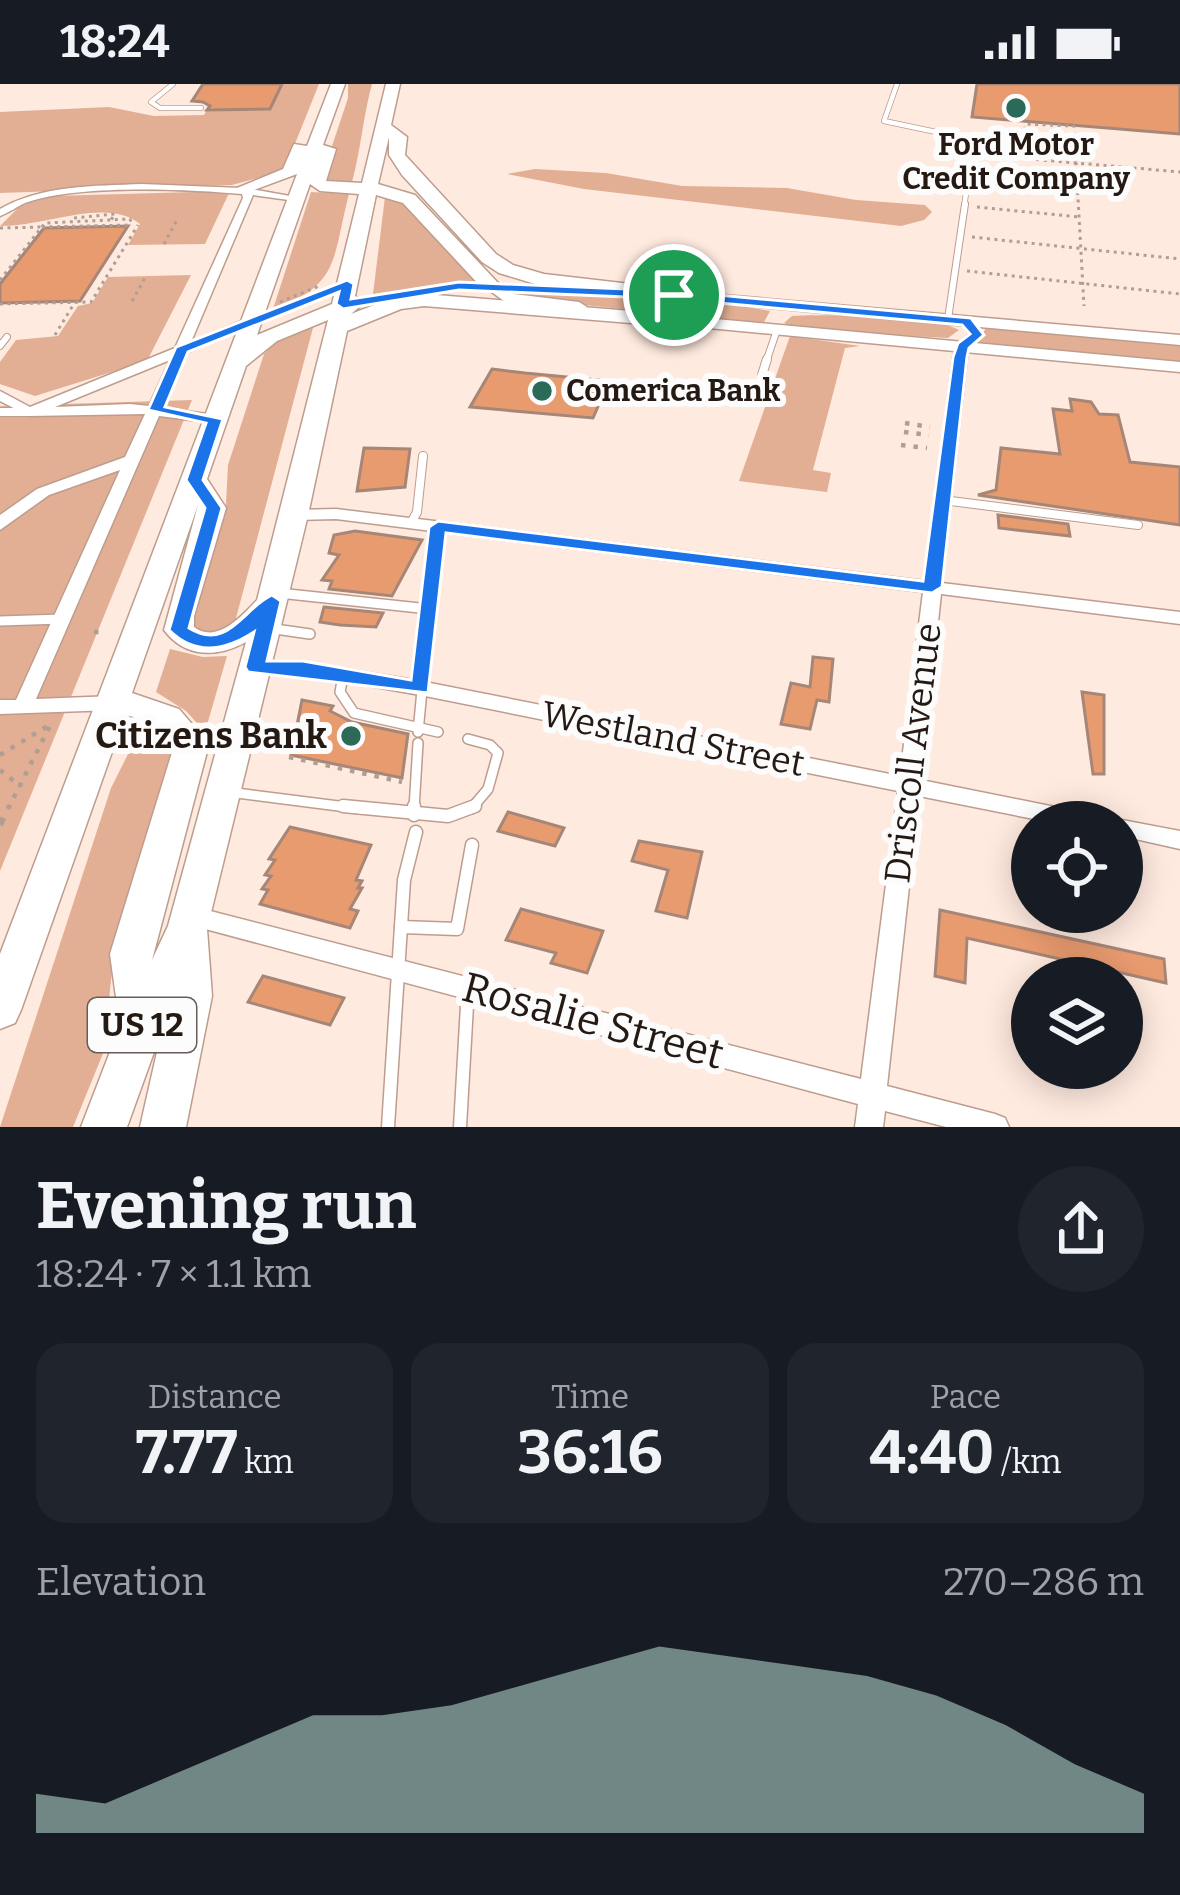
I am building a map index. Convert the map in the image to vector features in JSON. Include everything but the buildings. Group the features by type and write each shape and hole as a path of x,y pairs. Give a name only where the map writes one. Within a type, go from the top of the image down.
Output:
{"main road":[{"name":"US 12","path":"104,1127 189,921 294,515 395,86"},
{"path":"0,1010 336,89"},
{"path":"336,89 342,106 317,182 336,189 395,192 419,206 490,285"},
{"path":"368,113 399,137 397,154 408,171 499,265 542,280 674,295"},
{"path":"246,188 290,172 303,141 319,134"},
{"path":"249,323 424,289 490,285"},
{"path":"234,365 268,336 343,305 389,306 424,300 680,321"},
{"path":"195,480 213,508 179,630 198,643 228,640 270,607"},
{"path":"114,704 142,703 161,710 192,744 130,954 142,1026"},
{"path":"0,985 34,917"},
{"path":"163,1127 191,996 189,921"}],"street":[{"path":"23,706 248,198 246,188"},
{"path":"0,213 24,198 62,191 246,188 296,198"},
{"path":"490,285 674,295 1180,340"},
{"path":"490,285 521,300 680,321 1180,367"},
{"path":"777,330 776,316 809,307"},
{"name":"Driscoll Avenue","path":"869,1127 963,346 977,335 957,320"},
{"path":"29,412 249,323"},
{"path":"0,394 29,412 155,410 215,419"},
{"path":"0,525 10,512 35,498 134,460"},
{"path":"294,515 336,514 1180,618"},
{"name":"Westland Street","path":"255,667 303,668 420,688 1011,806"},
{"path":"0,707 114,704"},
{"path":"1143,832 1180,840"},
{"name":"Rosalie Street","path":"189,921 398,969 995,1127"}],"lane":[{"path":"173,84 151,102 160,108 201,108"},
{"path":"897,84 884,122 974,140 955,270 957,320"},
{"path":"762,375 777,330"},
{"path":"0,346 7,337"},
{"path":"0,412 29,412"},
{"path":"411,524 417,512 423,456"},
{"path":"943,500 1138,525"},
{"path":"414,814 420,688 438,527"},
{"path":"270,607 429,609"},
{"path":"270,607 310,634"},
{"path":"0,621 62,619"},
{"path":"343,676 340,692 354,713 418,734 438,731"},
{"path":"224,792 278,793 377,815 460,815 486,792 498,753 490,745 468,740"},
{"path":"388,1127 404,880 416,832"},
{"path":"401,927 458,929 472,845"},
{"path":"460,1127 468,988"}],"path":[{"path":"1023,137 1026,124 1074,126 1084,306"},
{"path":"972,154 1180,172"},
{"path":"968,178 1078,189"},
{"path":"964,206 1079,217"},
{"path":"0,280 51,221 130,219 132,225"},
{"path":"164,244 177,220"},
{"path":"0,228 138,225 91,302 0,304"},
{"path":"960,236 1180,259"},
{"path":"955,270 1180,294"},
{"path":"132,301 146,276"},
{"path":"274,304 319,286"},
{"path":"55,335 76,302"},
{"path":"905,423 930,427"},
{"path":"904,432 929,435"},
{"path":"902,445 927,448"},
{"path":"94,632 106,632"},
{"path":"0,755 51,724 0,825"},
{"path":"0,743 8,749"},
{"path":"289,757 402,782"},
{"path":"0,770 20,786"}],"shaded area":[{"path":"282,84 319,84 284,171 232,185 0,193 0,112 109,107 154,116 270,109"},
{"path":"348,84 372,84 355,170 352,182 327,183 322,176 348,98"},
{"path":"535,169 606,173 682,186 787,188 925,205 932,212 924,220 901,226 584,189 507,174"},
{"path":"230,191 205,244 128,245 140,224 111,213 0,226 20,206 51,196"},
{"path":"311,192 349,194 335,252 311,290 273,309"},
{"path":"385,197 404,200 480,283 373,294"},
{"path":"191,275 147,361 35,396 0,384 0,362 16,340 58,336 78,306 92,303 108,277"},
{"path":"502,290 770,311 763,324 528,299"},
{"path":"792,316 904,319 959,330 948,338 800,330 784,323"},
{"path":"314,324 235,622 213,634 197,632 189,621 226,504 228,465 264,354 281,337"},
{"path":"986,328 1180,345 1180,365 983,346 977,343"},
{"path":"790,336 860,346 845,348 813,470 831,473 827,492 739,481"},
{"path":"192,400 0,871 0,406"},
{"path":"170,649 203,657 227,656 205,732 186,711 156,692"},
{"path":"146,718 174,748 112,970 104,1051 73,1127 0,1127 111,788"}],"place":[{"name":"Ford Motor Credit Company","path":"1016,108"},
{"name":"Comerica Bank","path":"542,391"},
{"name":"Citizens Bank","path":"351,736"}],"route":[{"path":"347,284 343,304 459,286 674,295 966,321 974,328 977,335 963,346 960,357 932,587 438,527 420,688 303,668 255,667 272,601 254,623 228,640 198,643 179,630 179,616 213,508 195,480 215,419 155,410 182,350 347,284"}]}
